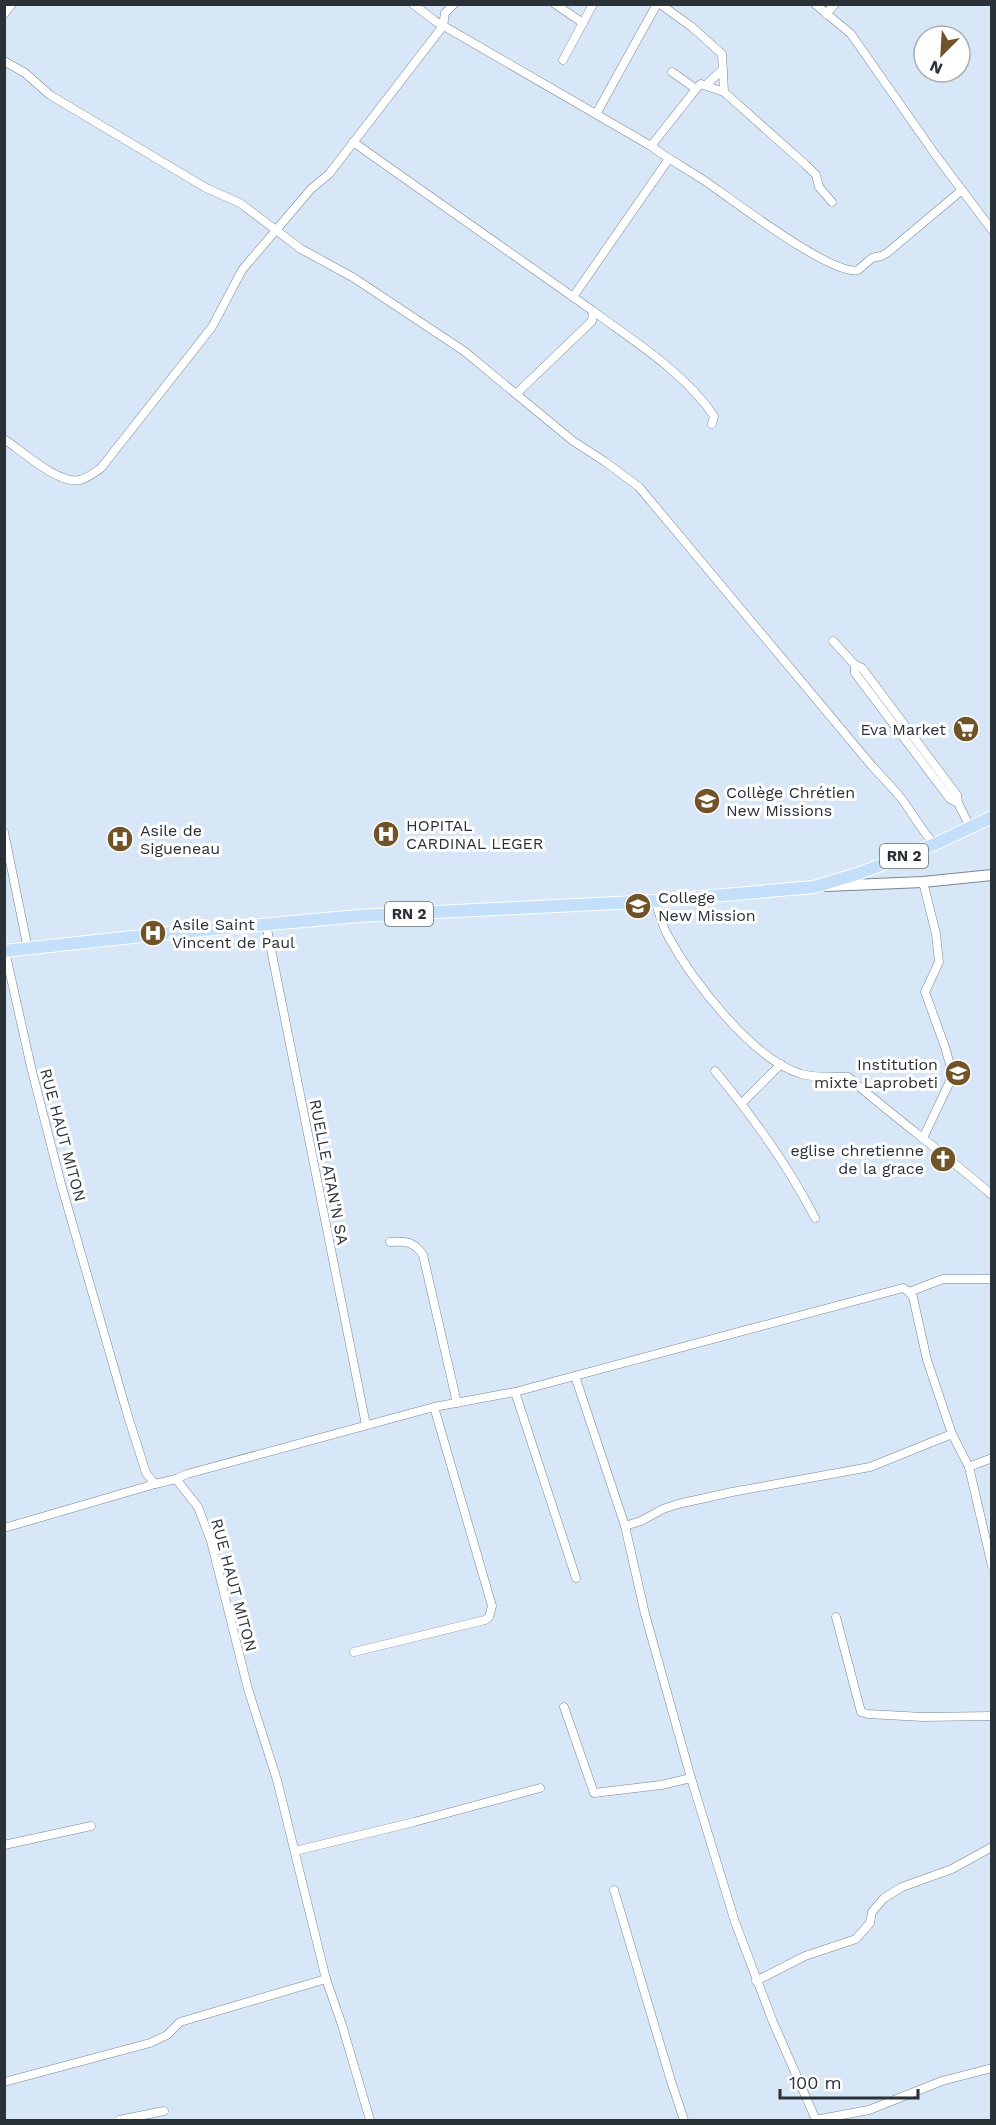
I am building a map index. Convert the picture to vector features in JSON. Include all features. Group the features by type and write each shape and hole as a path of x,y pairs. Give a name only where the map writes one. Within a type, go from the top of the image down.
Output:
{"main road":[{"name":"RN 2","path":"5,951 358,916 655,901 814,887 860,873 935,844 992,817"},
{"path":"814,887 923,882 992,875"}],"street":[{"path":"4,14 12,4"},
{"path":"413,4 443,26 651,146 668,160 702,179 779,233 846,270 854,272 872,258 887,253 962,190"},
{"path":"4,439 57,476 71,481 80,480 101,468 212,327 242,270 311,189 329,174 443,26 445,13 454,4"},
{"path":"555,4 583,23"},
{"path":"563,60 593,4"},
{"path":"596,114 659,4 692,27 723,54 724,92"},
{"path":"815,4 850,34 992,230"},
{"path":"826,14 835,4"},
{"path":"4,61 25,73 50,95 206,188 240,203 301,249 354,278 464,351 573,441 639,487 891,786 922,826 930,842 935,844"},
{"path":"706,85 723,69"},
{"path":"672,72 696,89"},
{"path":"651,146 696,89 701,84 706,85 724,92 806,165 816,175 819,187 832,202"},
{"path":"353,142 660,361 696,393 714,416 712,424"},
{"path":"573,297 668,160"},
{"path":"516,394 592,321 593,311"},
{"path":"832,641 855,665 855,673 950,799 958,803 970,827"},
{"path":"4,832 27,949"},
{"path":"923,882 936,934 939,962 925,992 953,1075 923,1138"},
{"path":"655,901 667,934 702,989 746,1038 781,1064 799,1074 818,1077 848,1077 884,1109 958,1165 992,1195"},
{"name":"RUELLE ATAN'N SA","path":"266,924 366,1425"},
{"name":"RUE HAUT MITON","path":"5,951 31,1067 61,1184 146,1473 156,1484"},
{"path":"741,1103 781,1064"},
{"path":"715,1071 741,1103 800,1188 815,1218"},
{"path":"390,1242 407,1241 419,1248 423,1255 458,1403"},
{"path":"909,1292 943,1279 992,1279"},
{"path":"4,1528 187,1474 366,1425 434,1407 515,1392 892,1289 903,1288 909,1292 915,1304 927,1360 952,1434 969,1467 992,1566"},
{"path":"575,1376 626,1526 645,1614 691,1778 735,1922 756,1981 815,2120 868,2110 942,2081 992,2068"},
{"path":"515,1392 576,1578"},
{"path":"354,1652 485,1620 491,1611 492,1606 434,1407"},
{"path":"626,1526 678,1504 870,1467 952,1434"},
{"path":"969,1467 992,1458"},
{"name":"RUE HAUT MITON","path":"176,1479 198,1507 211,1541 248,1689 277,1780 326,1979 370,2121"},
{"path":"836,1617 861,1712 923,1717 992,1716"},
{"path":"564,1707 594,1793 661,1785 691,1778"},
{"path":"295,1851 540,1788"},
{"path":"4,1845 91,1826"},
{"path":"756,1981 805,1956 856,1939 870,1923 872,1912 884,1898 919,1879 952,1869 992,1847"},
{"path":"614,1890 684,2121"},
{"path":"4,2082 150,2043 167,2035 180,2022 326,1979"},
{"path":"119,2121 164,2111"}],"place":[{"name":"Eva Market","path":"966,729"},
{"name":"Collège Chrétien New Missions","path":"707,801"},
{"name":"HOPITAL CARDINAL LEGER","path":"386,834"},
{"name":"Asile de Sigueneau","path":"120,839"},
{"name":"College New Mission","path":"638,906"},
{"name":"Asile Saint Vincent de Paul","path":"153,933"},
{"name":"Institution mixte Laprobeti","path":"958,1073"},
{"name":"eglise chretienne de la grace","path":"943,1159"}]}
